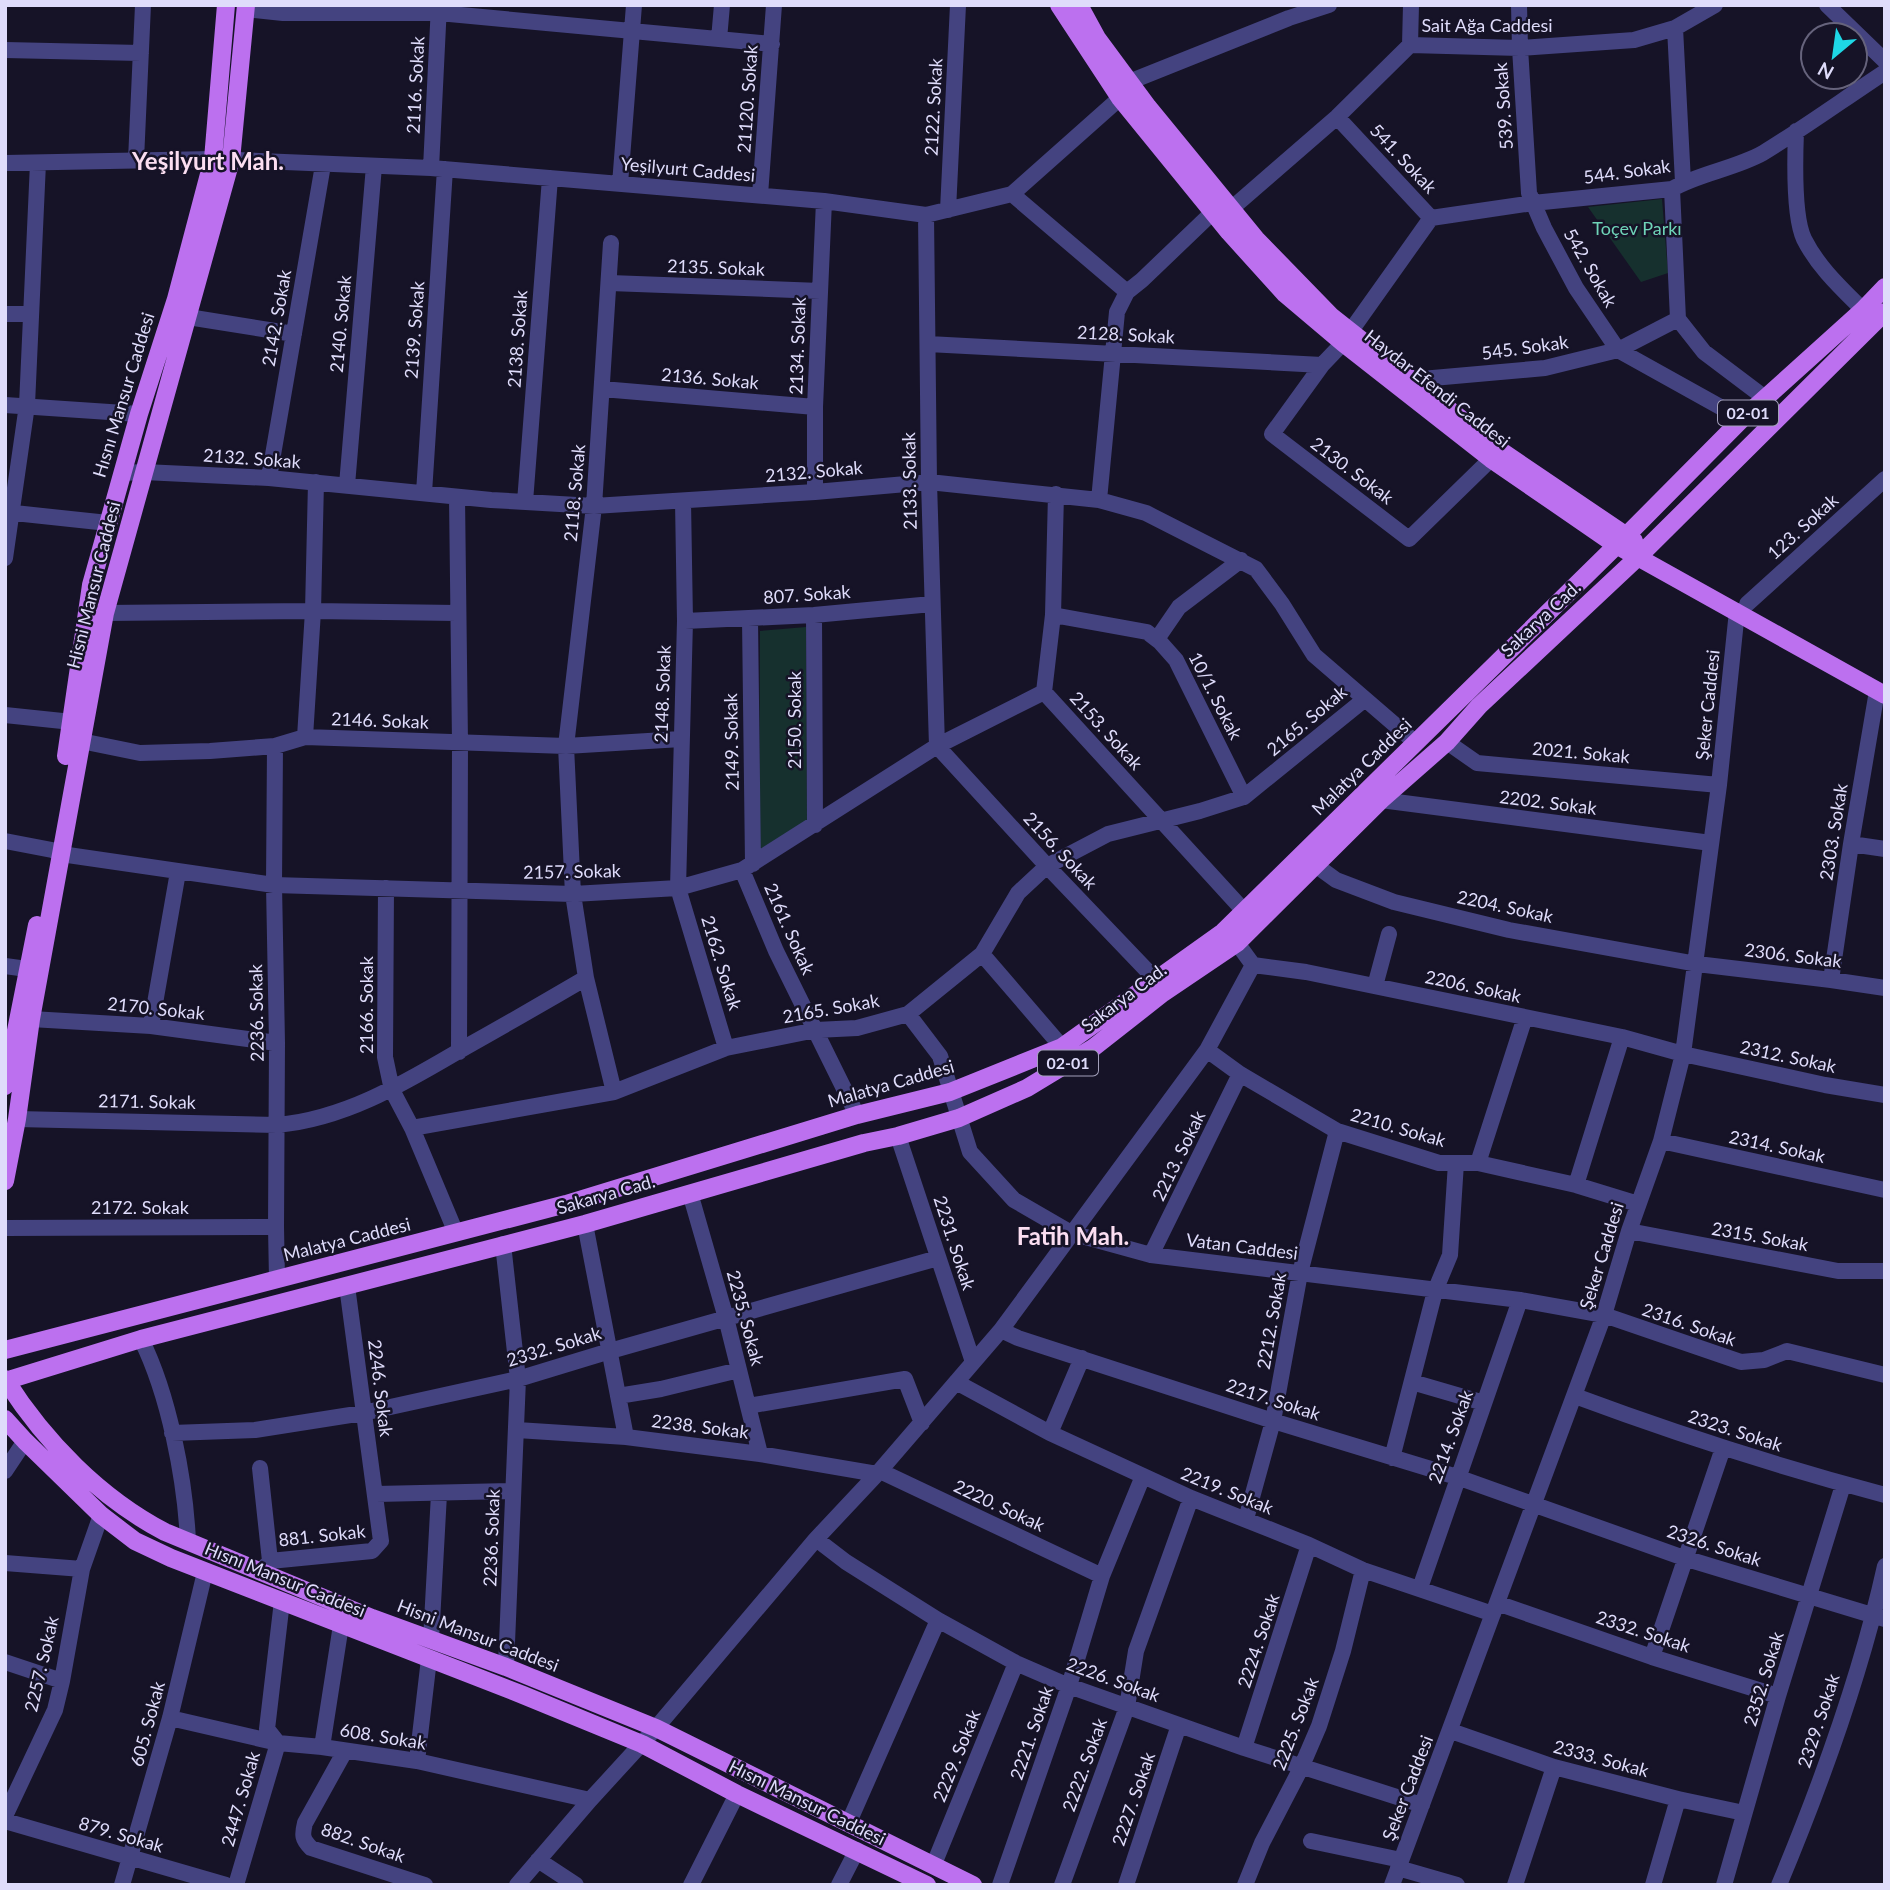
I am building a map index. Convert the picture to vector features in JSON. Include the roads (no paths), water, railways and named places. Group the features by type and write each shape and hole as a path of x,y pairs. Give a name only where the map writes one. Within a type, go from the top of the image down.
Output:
{"main road":[{"name":"Hısnı Mansur Caddesi","path":"5,1086 27,969 56,852 91,585 139,415 176,299 213,159 226,5"},
{"name":"Haydar Efendi Caddesi","path":"1059,5 1222,210 1285,294 1410,380 1621,540"},
{"name":"Haydar Efendi Caddesi","path":"1079,5 1125,90"},
{"name":"Hisni Mansur Caddesi","path":"5,1181 17,1119 56,852 81,741 104,613 231,160 245,7"},
{"name":"Sakarya Cad.","path":"5,1380 141,1339 585,1224 864,1143 898,1136 959,1118 1027,1088 1093,1048 1163,993 1237,943 1314,864 1447,742 1479,706 1642,553 1877,318 1885,287"},
{"name":"Sakarya Cad.","path":"1621,540 1765,398 1877,318"},
{"name":"Haydar Efendi Caddesi","path":"1346,337 1491,460 1642,553 1882,689"},
{"name":"Malatya Caddesi","path":"5,1350 566,1205 857,1115 950,1091 1062,1047 1223,932 1621,540"},
{"name":"Hisni Mansur Caddesi","path":"5,1380 36,1423 85,1475 112,1500 138,1518 188,1541 266,1566 431,1640 506,1667 656,1728 973,1885"},
{"name":"Hısnı Mansur Caddesi","path":"5,1419 24,1441 101,1515 135,1541 205,1572 642,1744 737,1794 928,1885"}],"street":[{"path":"136,160 143,5"},
{"path":"620,184 634,5"},
{"path":"719,39 722,5"},
{"name":"21120. Sokak","path":"760,195 774,5"},
{"name":"2122. Sokak","path":"948,210 958,5"},
{"name":"Yeşilyurt Caddesi","path":"5,163 213,159 438,168 824,201 926,215 1012,194 1125,90 1289,18 1329,5"},
{"path":"1410,45 1411,5"},
{"name":"539. Sokak","path":"1519,5 1529,193 1533,203"},
{"name":"Sait Ağa Caddesi","path":"1127,292 1222,210 1337,117 1410,45 1520,48 1634,40 1675,28 1715,5"},
{"path":"1826,5 1885,61"},
{"path":"245,7 282,13 439,9 772,44"},
{"name":"2116. Sokak","path":"438,168 439,9"},
{"path":"1675,28 1678,319 1704,352 1765,398"},
{"path":"5,50 141,53"},
{"name":"544. Sokak","path":"1431,218 1678,185 1761,154 1885,72"},
{"name":"541. Sokak","path":"1272,434 1431,218 1337,117"},
{"path":"1796,131 1795,187 1803,237 1827,273 1877,318"},
{"path":"5,558 9,512 27,405 38,163"},
{"name":"2142. Sokak","path":"269,478 323,165"},
{"name":"2140. Sokak","path":"347,485 373,166"},
{"name":"2139. Sokak","path":"424,493 438,168"},
{"name":"2138. Sokak","path":"525,502 550,178"},
{"path":"1012,194 1127,292 1117,312 1099,500"},
{"name":"2134. Sokak","path":"815,492 815,407 824,201"},
{"name":"542. Sokak","path":"1533,203 1576,288 1618,350"},
{"name":"2133. Sokak","path":"926,215 929,482 937,746"},
{"name":"2118. Sokak","path":"611,243 594,506 566,746 573,894 586,978 614,1092"},
{"name":"2135. Sokak","path":"610,283 820,291"},
{"path":"5,314 30,314"},
{"path":"188,317 294,334"},
{"name":"545. Sokak","path":"1410,380 1545,368 1618,350 1678,319"},
{"name":"2128. Sokak","path":"928,344 1322,365"},
{"path":"1618,350 1742,419"},
{"name":"2136. Sokak","path":"602,389 815,407"},
{"path":"5,405 139,415"},
{"name":"2130. Sokak","path":"1272,434 1409,539 1491,460"},
{"name":"2132. Sokak","path":"122,473 269,478 457,497 594,506 929,482 1099,500 1146,513 1256,569 1314,655 1416,743"},
{"name":"123. Sokak","path":"1742,608 1885,479"},
{"path":"305,737 313,611 316,482"},
{"name":"2153. Sokak","path":"1056,494 1053,615 1044,692 1244,911"},
{"path":"457,497 460,743 459,1052"},
{"name":"2148. Sokak","path":"678,888 685,621 683,501"},
{"path":"9,512 108,523"},
{"path":"1053,615 1147,632 1157,639 1179,607 1241,560"},
{"name":"807. Sokak","path":"685,621 814,615 932,604"},
{"name":"Şeker Caddesi","path":"1392,1885 1575,1396 1661,1141 1683,1054 1697,964 1742,608"},
{"path":"104,613 457,613"},
{"name":"2150. Sokak","path":"814,615 815,825"},
{"name":"2149. Sokak","path":"747,867 750,619"},
{"name":"10/1. Sokak","path":"1157,639 1176,660 1244,797"},
{"name":"2303. Sokak","path":"1831,979 1850,844 1882,689"},
{"name":"2157. Sokak","path":"5,841 56,852 274,886 573,894 678,888 747,867 937,746 1044,692"},
{"name":"2165. Sokak","path":"412,1128 614,1092 726,1048 816,1030 857,1028 908,1014 982,954 1018,893 1046,866 1108,834 1244,797 1365,699"},
{"path":"5,715 72,722"},
{"name":"2146. Sokak","path":"81,741 140,752 210,751 275,746 305,737 566,746 681,739"},
{"name":"2021. Sokak","path":"1447,742 1477,762 1718,785"},
{"name":"2236. Sokak","path":"275,746 277,1279"},
{"name":"2156. Sokak","path":"937,746 1046,866 1156,980"},
{"name":"2202. Sokak","path":"1381,800 1711,843"},
{"path":"1850,844 1885,849"},
{"name":"2204. Sokak","path":"1314,864 1336,880 1394,902 1509,930 1697,964"},
{"name":"2161. Sokak","path":"747,867 776,951 857,1115"},
{"path":"151,1026 178,872"},
{"name":"2166. Sokak","path":"386,888 385,1057 392,1090 412,1128 456,1233"},
{"name":"2162. Sokak","path":"678,888 726,1048"},
{"path":"1375,986 1389,934"},
{"path":"517,1885 1001,1330 1207,1049 1254,965 1237,943"},
{"path":"982,954 1062,1047"},
{"name":"2306. Sokak","path":"1697,964 1885,988"},
{"name":"2206. Sokak","path":"1254,965 1306,972 1622,1037 1683,1054"},
{"path":"5,966 27,969"},
{"name":"2171. Sokak","path":"17,1119 276,1125 298,1123 346,1109 392,1090 586,978"},
{"name":"Vatan Caddesi","path":"908,1014 940,1056 970,1152 1014,1200 1071,1233 1151,1255 1520,1300 1604,1315"},
{"path":"1478,1163 1525,1017"},
{"name":"2170. Sokak","path":"31,1019 151,1026 277,1043"},
{"path":"1576,1185 1622,1037"},
{"name":"2210. Sokak","path":"1207,1049 1240,1074 1337,1130 1439,1163 1478,1163 1576,1185 1638,1204"},
{"name":"2312. Sokak","path":"1683,1054 1825,1085 1885,1095"},
{"name":"2213. Sokak","path":"1151,1255 1240,1074"},
{"name":"2212. Sokak","path":"1246,1519 1273,1421 1300,1273 1337,1130"},
{"name":"2231. Sokak","path":"898,1136 973,1362"},
{"name":"2314. Sokak","path":"1661,1141 1885,1190"},
{"path":"1392,1458 1435,1291 1450,1255 1456,1163"},
{"name":"2235. Sokak","path":"690,1193 726,1318 760,1454"},
{"path":"585,1224 626,1437"},
{"name":"2172. Sokak","path":"5,1228 276,1227"},
{"name":"2315. Sokak","path":"1629,1231 1839,1271 1885,1271"},
{"name":"2236. Sokak","path":"503,1244 518,1379 506,1667"},
{"name":"2332. Sokak","path":"172,1433 255,1430 363,1413 518,1379 610,1350 938,1258"},
{"name":"2246. Sokak","path":"346,1286 376,1494"},
{"name":"2214. Sokak","path":"1420,1588 1520,1300"},
{"name":"2316. Sokak","path":"1604,1315 1741,1362 1764,1360 1787,1352 1885,1376"},
{"name":"2217. Sokak","path":"1001,1330 1018,1338 1273,1421 1457,1476 1534,1504"},
{"path":"141,1339 149,1355 172,1433 188,1541"},
{"path":"1050,1433 1082,1358"},
{"path":"618,1396 661,1389 739,1370"},
{"path":"748,1406 905,1379 922,1423"},
{"name":"2219. Sokak","path":"956,1382 1050,1433 1191,1498 1309,1545 1363,1570 1495,1608"},
{"path":"1412,1382 1484,1403"},
{"name":"2323. Sokak","path":"1575,1396 1723,1448 1843,1485 1883,1489"},
{"name":"2238. Sokak","path":"517,1430 626,1437 879,1473"},
{"path":"5,1471 24,1441"},
{"path":"1652,1657 1723,1448"},
{"path":"260,1468 266,1566"},
{"name":"2220. Sokak","path":"879,1473 1102,1576"},
{"name":"2221. Sokak","path":"1000,1885 1069,1686 1102,1576 1143,1476"},
{"name":"2352. Sokak","path":"1724,1885 1778,1696 1843,1485"},
{"path":"376,1494 513,1491"},
{"name":"881. Sokak","path":"266,1566 376,1549 382,1536 376,1494"},
{"path":"431,1640 439,1494"},
{"name":"2222. Sokak","path":"1062,1885 1126,1707 1136,1651 1191,1498"},
{"name":"2326. Sokak","path":"1534,1504 1684,1558 1879,1617"},
{"name":"2257. Sokak","path":"5,1819 55,1710 82,1569 101,1515"},
{"name":"2226. Sokak","path":"816,1539 846,1562 938,1620 1016,1663 1126,1707 1301,1768 1422,1805"},
{"name":"2224. Sokak","path":"1244,1748 1309,1545"},
{"path":"5,1563 82,1569"},
{"name":"2329. Sokak","path":"1779,1885 1879,1617 1885,1566"},
{"name":"2225. Sokak","path":"1245,1885 1262,1843 1301,1768 1319,1726 1343,1651 1363,1570"},
{"name":"605. Sokak","path":"122,1885 170,1718 205,1572"},
{"name":"2447. Sokak","path":"236,1885 278,1743 267,1729 282,1601"},
{"name":"2332. Sokak","path":"1495,1608 1778,1696"},
{"path":"849,1822 938,1620"},
{"path":"322,1747 341,1625"},
{"path":"417,1761 429,1659"},
{"path":"5,1662 62,1681"},
{"name":"2229. Sokak","path":"934,1864 1016,1663"},
{"name":"608. Sokak","path":"170,1718 278,1743 417,1761 590,1800"},
{"name":"2227. Sokak","path":"1126,1885 1179,1724"},
{"name":"2333. Sokak","path":"1451,1731 1553,1767 1744,1813"},
{"name":"882. Sokak","path":"345,1752 305,1823 302,1836 304,1841 311,1848 425,1885"},
{"path":"1515,1885 1553,1767"},
{"path":"691,1885 737,1794"},
{"path":"1653,1885 1678,1799"},
{"name":"879. Sokak","path":"5,1819 226,1885"},
{"path":"1311,1841 1399,1864 1457,1885"},
{"path":"839,1885 857,1850"},
{"path":"538,1860 576,1885"}],"district":[{"name":"Yeşilyurt Mah.","path":"208,162"},
{"name":"Fatih Mah.","path":"1073,1237"}],"park label":[{"name":"Toçev Parkı","path":"1637,229"}]}
